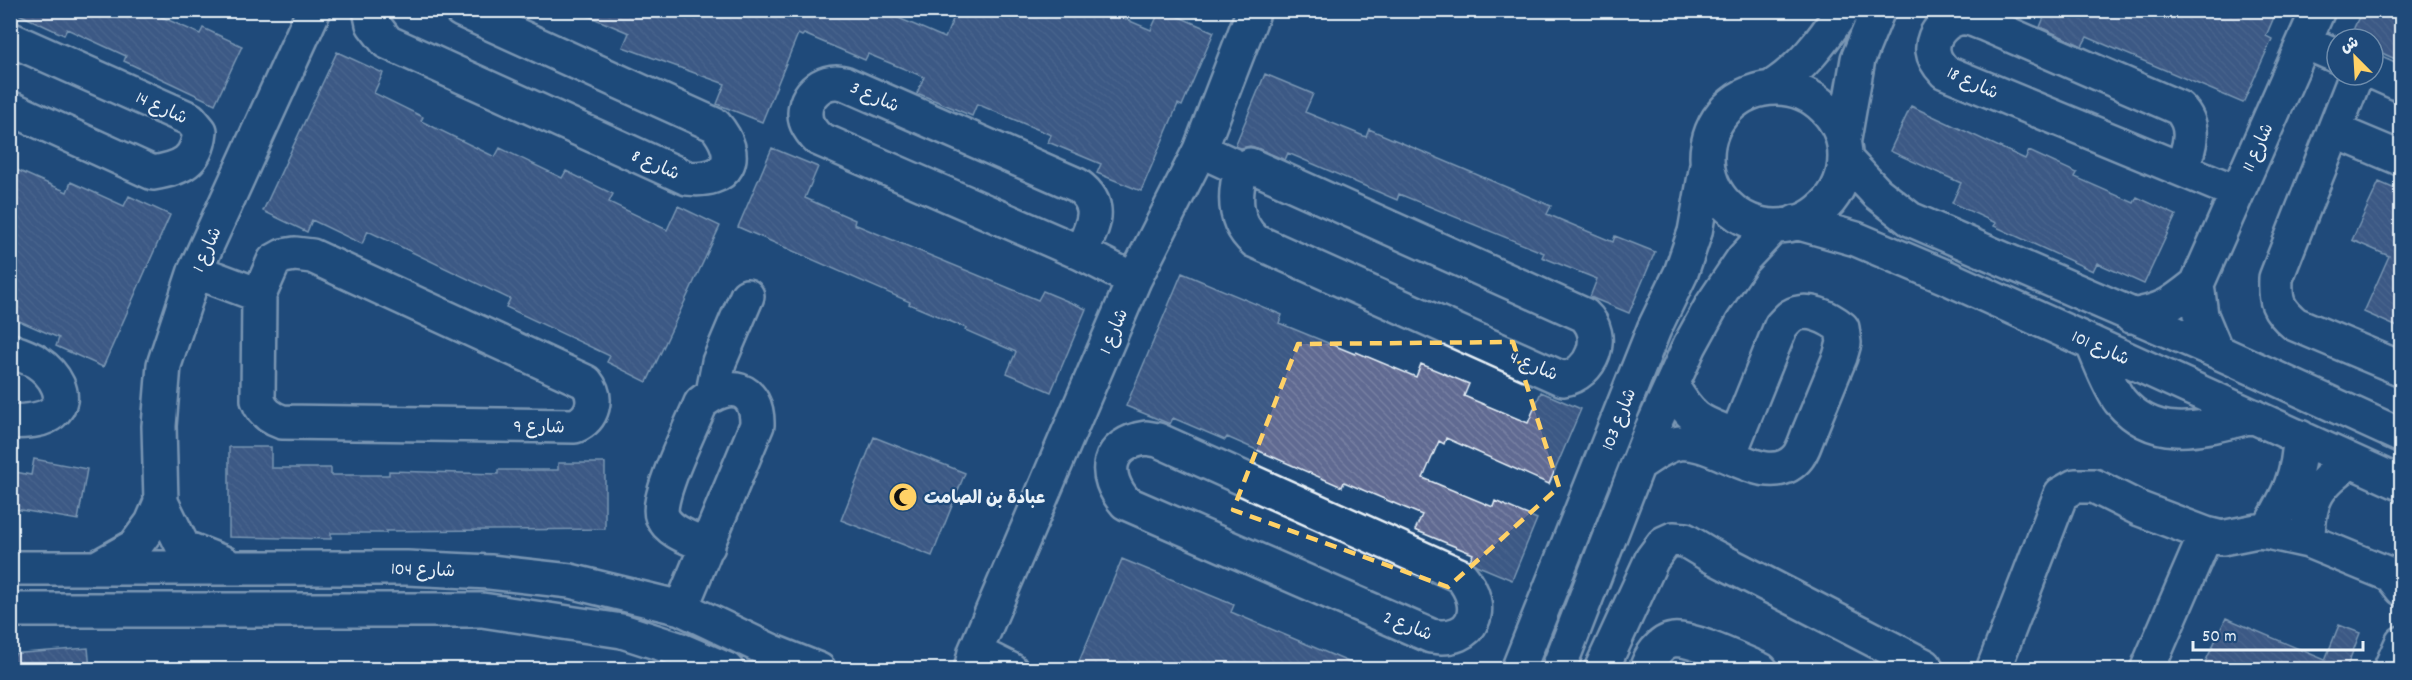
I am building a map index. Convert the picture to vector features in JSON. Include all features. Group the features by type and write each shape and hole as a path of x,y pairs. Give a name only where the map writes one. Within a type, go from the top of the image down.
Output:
{"street":[{"name":"شارع 1","path":"237,568 183,547 161,502 159,426 164,365 195,271 314,10"},
{"name":"شارع 8","path":"370,10 373,24 387,42 687,178 702,180 719,175 728,167 730,147 716,124 461,10"},
{"name":"شارع 1","path":"969,664 1134,280 1200,150 1254,10"},
{"path":"1771,88 1790,76 1820,45 1843,10"},
{"path":"1878,10 1858,59 1845,149 1846,171 1833,198 1810,217 1785,224 1754,224 1728,209 1711,186 1705,158 1712,128 1729,105 1754,91 1783,87 1812,95 1833,115 1845,149 1876,194 1911,219 2216,351 2402,436"},
{"name":"شارع 11","path":"2131,316 2153,313 2168,307 2197,284 2318,10"},
{"name":"شارع 18","path":"2181,169 2189,150 2190,126 2188,117 2179,108 1985,24 1966,18 1945,24 1934,39 1933,54 1945,72 2236,192"},
{"name":"شارع 14","path":"10,39 190,119 200,131 199,144 193,156 184,164 153,173 10,108"},
{"path":"2305,42 2325,51"},
{"path":"2385,77 2402,85"},
{"name":"شارع 3","path":"1080,253 1095,217 1091,198 1077,185 844,83 829,82 821,86 808,101 807,123 817,138 1080,253 1134,280"},
{"path":"2352,87 2276,278 2275,297 2282,314 2295,324 2402,369"},
{"path":"2336,131 2402,159"},
{"name":"شارع 4","path":"1200,150 1241,169 1250,165 1584,315 1592,322 1596,330 1595,351 1580,372 1572,378 1563,379 1255,241 1246,234 1236,203 1241,169"},
{"name":"شارع 103","path":"1518,669 1654,329 1681,273 1695,232 1707,165"},
{"name":"شارع 103","path":"1558,669 1638,464 1690,345 1712,304 1743,259 1785,224"},
{"name":"شارع 101","path":"1785,224 1856,239 2402,484"},
{"name":"شارع 9","path":"295,254 312,255 586,382 592,396 592,411 583,423 575,426 282,422 266,414 260,408 258,400 259,295 274,261 283,256 295,254"},
{"path":"195,271 259,295"},
{"path":"2197,284 2201,315 2216,351"},
{"path":"713,393 719,362 747,297"},
{"path":"2092,343 2119,400 2135,415 2153,425 2177,431 2203,428 2253,416"},
{"path":"10,350 46,369 55,380 61,393 59,404 53,413 31,420 10,422"},
{"path":"1638,464 1662,449 1678,443 1732,445 1684,408 1672,386"},
{"path":"681,608 708,546 757,425 757,411 753,402 736,390 713,393 701,403 661,500 662,517 668,524 677,532 708,546"},
{"path":"1069,435 1114,455"},
{"path":"2267,532 2287,498 2296,475 2300,437"},
{"name":"شارع 2","path":"1146,438 1168,445 1461,576 1473,592 1475,615 1467,629 1459,633 1450,637 1431,636 1137,508 1126,503 1113,485 1110,473 1114,455 1128,442 1137,439 1146,438"},
{"path":"2308,541 2308,517 2316,494 2331,474 2351,460"},
{"path":"1993,669 2061,494 2075,486 2094,486 2140,509 2222,538 2257,531 2308,541 2391,575 2402,589"},
{"name":"شارع 1","path":"97,568 135,546 152,523 161,502"},
{"path":"2147,669 2206,534"},
{"path":"1601,669 1652,560 1664,543 1674,539 1685,540 1925,666"},
{"name":"شارع 104","path":"10,568 407,568 490,572 578,583 681,608 771,651 819,669"},
{"path":"403,610 409,605 416,591 413,576 407,568"},
{"path":"566,621 564,601 570,588 578,583"},
{"path":"10,610 482,610 622,631 678,649 727,669"},
{"path":"1646,669 1651,657 1660,647 1672,640 1689,642 1761,669"},
{"path":"2390,669 2402,643"},
{"path":"969,664 1011,669"}],"highlighted area":[{"path":"1513,342 1559,487 1448,587 1233,510 1298,344"}],"building":[{"path":"10,10 146,10 200,34 203,28 242,46 215,104 124,61 126,56 67,29 64,35"},
{"path":"574,10 880,10 945,38 957,10 1104,10 1151,30 1160,10 1163,10 1214,32 1182,106 1178,104 1141,191 1097,173 1101,164 1048,142 1051,135 977,104 972,116 917,93 924,77 868,54 865,60 804,34 802,36 798,34 762,122 717,104 725,84 623,47 629,33"},
{"path":"2047,10 2277,10 2266,36 2272,39 2243,103 2087,37 2082,46 2040,27"},
{"path":"2362,10 2402,10 2402,62 2385,54 2385,27 2354,27"},
{"path":"337,52 383,73 374,93 423,117 421,121 495,157 500,148 562,178 566,171 613,194 609,202 667,230 678,206 720,226 647,382 607,362 610,356 506,307 510,299 368,231 362,244 312,220 307,232 263,211"},
{"path":"1265,74 1313,94 1305,112 1366,137 1369,129 1551,206 1547,214 1613,242 1615,236 1655,252 1629,313 1590,297 1597,279 1542,257 1544,253 1399,194 1397,200 1288,153 1285,160 1250,146 1241,148 1235,146"},
{"path":"1911,106 2025,159 2029,151 2077,173 2075,177 2134,203 2137,197 2176,215 2144,284 2097,263 2093,271 1994,226 1996,223 1952,203 1961,183 1890,151"},
{"path":"772,148 818,167 805,198 855,220 854,224 1038,300 1043,291 1086,309 1051,392 1007,373 1016,352 909,304 910,302 738,227"},
{"path":"10,167 67,192 71,182 124,206 129,196 170,215 103,367 56,346 59,338 10,317"},
{"path":"2379,182 2402,192 2402,329 2364,312 2389,256 2352,240"},
{"path":"1182,273 1282,315 1279,323 1355,354 1356,352 1416,377 1421,364 1469,384 1464,396 1528,423 1541,392 1581,409 1549,484 1446,438 1444,444 1439,441 1423,478 1493,507 1495,501 1537,519 1512,580 1476,565 1470,560 1473,554 1415,530 1422,515 1344,482 1342,487 1227,437 1225,440 1173,418 1170,424 1126,406"},
{"name":"عبادة بن الصامت","path":"874,437 965,473 932,556 841,520"},
{"path":"229,447 271,447 271,468 331,468 331,475 389,475 389,471 498,474 498,470 558,470 558,463 605,463 605,529 331,533 331,539 229,537"},
{"path":"34,459 87,469 78,520 10,508 10,471 31,475"},
{"path":"1122,559 1234,605 1231,612 1365,669 1076,669"},
{"path":"2226,618 2325,660 2339,625 2360,633 2346,669 2202,669"},
{"path":"88,648 90,669 10,669 10,654"}],"place":[{"name":"عبادة بن الصامت","path":"903,497"}]}
